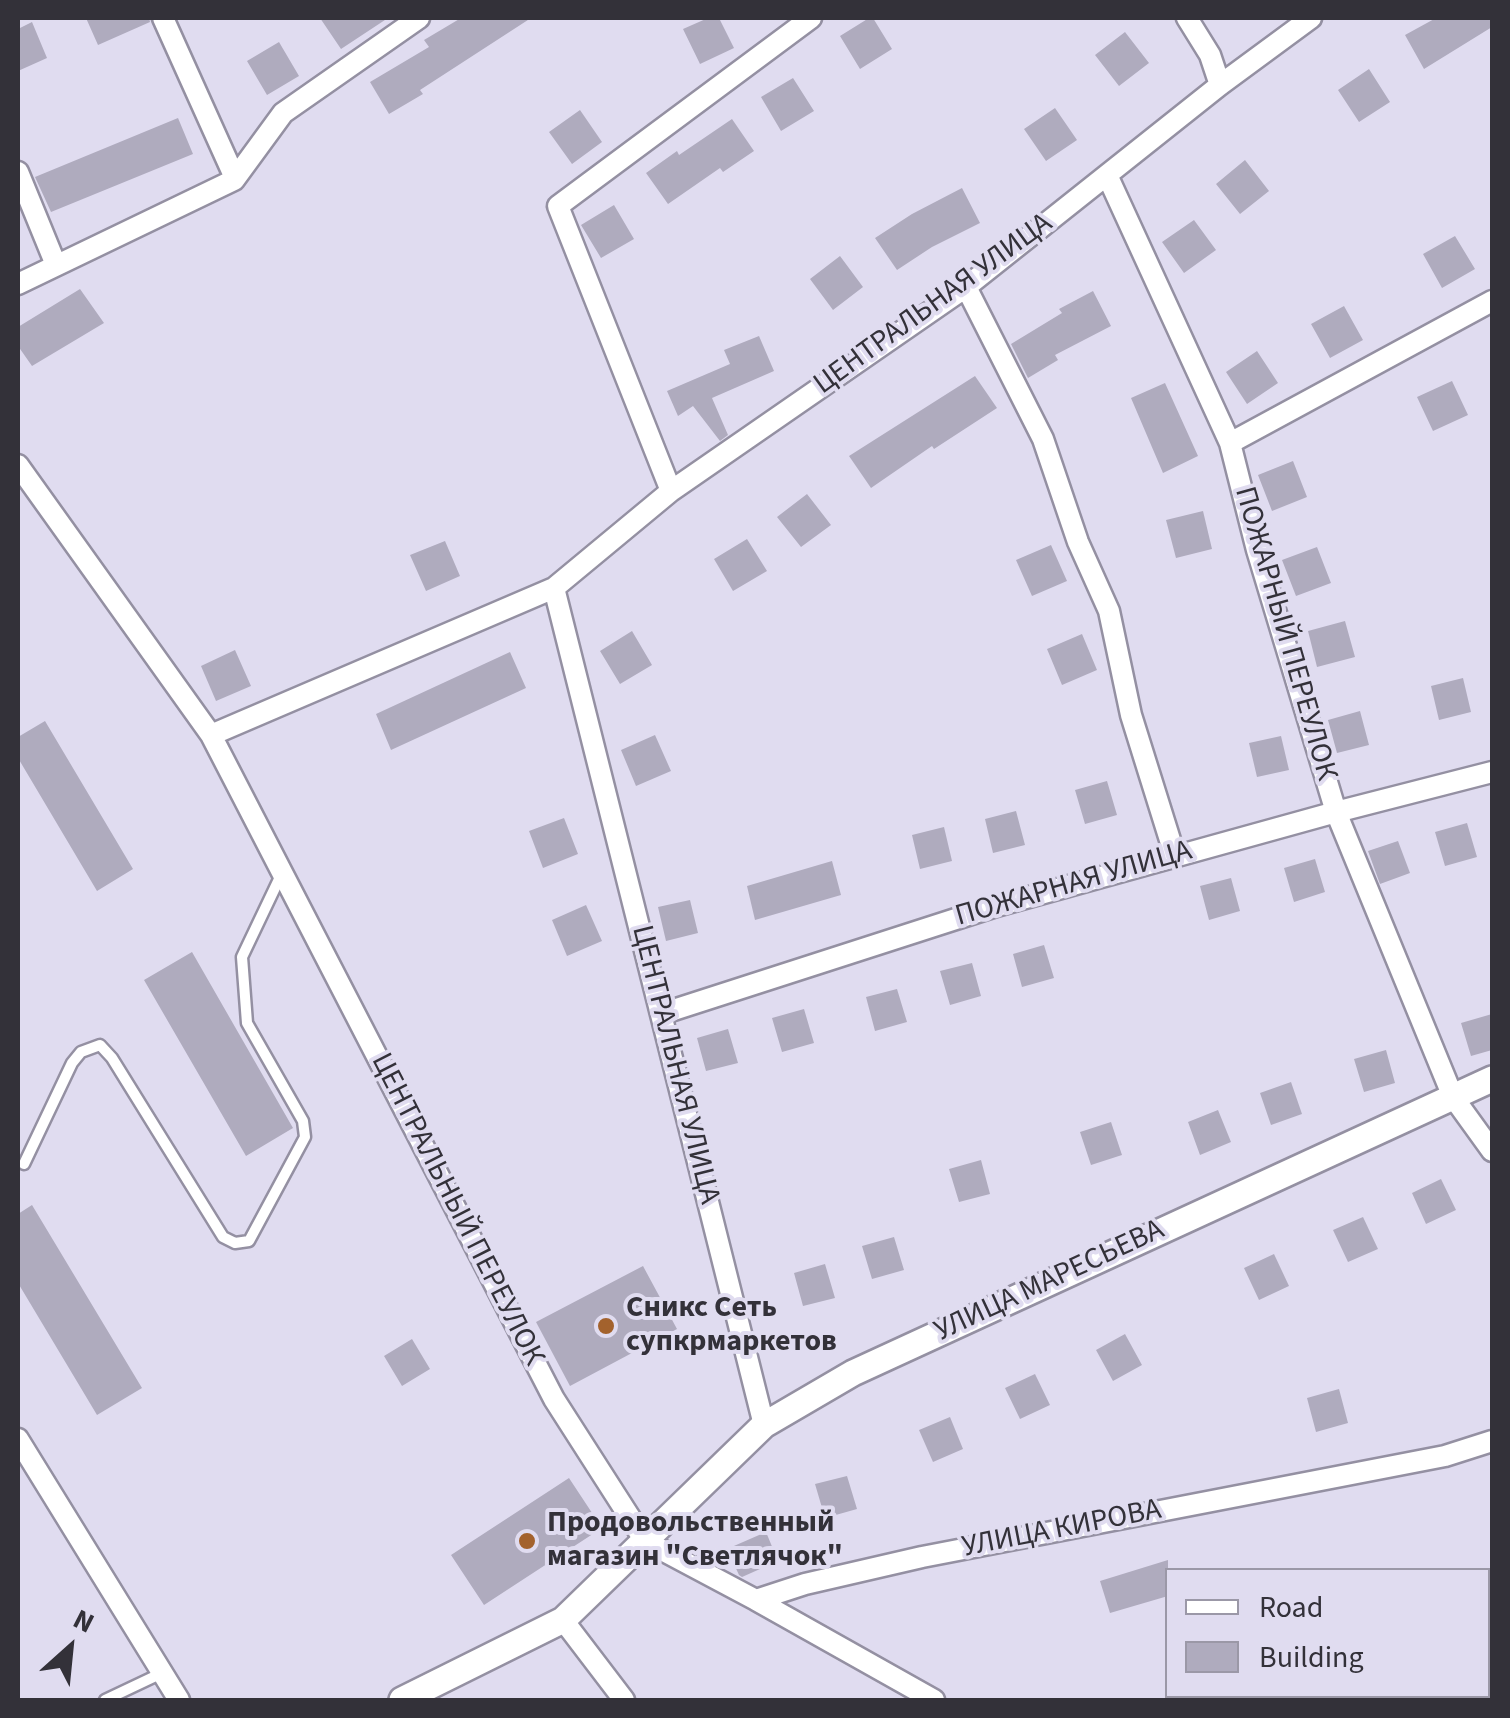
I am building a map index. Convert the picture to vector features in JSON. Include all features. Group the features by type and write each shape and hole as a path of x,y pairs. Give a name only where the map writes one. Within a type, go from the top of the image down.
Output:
{"street":[{"path":"163,18 235,178"},
{"path":"18,284 235,178 283,113 419,18"},
{"path":"671,491 558,206 811,18"},
{"path":"1187,18 1210,54 1220,85"},
{"name":"ЦЕНТРАЛЬНАЯ УЛИЦА","path":"212,736 554,588 671,491 966,287 1220,85 1311,18"},
{"path":"18,172 56,265"},
{"name":"ПОЖАРНЫЙ ПЕРЕУЛОК","path":"1107,175 1230,443 1257,550 1336,812 1453,1096"},
{"path":"966,287 1043,440 1078,542 1109,611 1131,714 1174,856"},
{"path":"1230,443 1492,301"},
{"name":"ЦЕНТРАЛЬНЫЙ ПЕРЕУЛОК","path":"18,465 212,736 554,1399 645,1541"},
{"name":"ЦЕНТРАЛЬНАЯ УЛИЦА","path":"554,588 764,1425"},
{"name":"ПОЖАРНАЯ УЛИЦА","path":"661,1014 993,906 1492,772"},
{"name":"УЛИЦА МАРЕСЬЕВА","path":"402,1700 563,1620 764,1425 853,1373 1492,1079"},
{"path":"1453,1096 1492,1152"},
{"path":"18,1439 179,1700"},
{"name":"УЛИЦА КИРОВА","path":"756,1600 805,1584 922,1557 1445,1456 1492,1441"},
{"path":"645,1541 934,1700"},
{"path":"563,1620 624,1700"}],"lane":[{"path":"20,1162 72,1063 81,1052 100,1044 223,1237 236,1243 248,1241 305,1137 303,1120 247,1023 244,990 242,957 282,872"},
{"path":"104,1700 162,1672"}],"building":[{"path":"86,18 149,18 150,22 98,45"},
{"path":"320,18 388,18 341,49"},
{"path":"461,18 531,18 389,114 370,82 429,47 424,40"},
{"path":"708,18 719,18 734,48 700,64 683,29"},
{"path":"873,18 892,49 860,69 840,36"},
{"path":"1436,18 1492,18 1492,27 1424,69 1405,35"},
{"path":"32,22 47,58 18,71 18,29"},
{"path":"1125,32 1149,63 1119,86 1095,55"},
{"path":"279,42 299,76 267,95 247,61"},
{"path":"1369,69 1390,102 1359,122 1338,90"},
{"path":"793,78 814,111 781,131 761,97"},
{"path":"1055,108 1077,140 1046,161 1024,129"},
{"path":"580,110 602,142 572,164 549,132"},
{"path":"178,118 193,154 51,212 35,177"},
{"path":"732,119 754,151 723,172 720,168 668,204 646,173"},
{"path":"1245,160 1269,191 1240,214 1216,184"},
{"path":"962,188 980,223 897,270 875,238"},
{"path":"614,205 634,239 601,258 581,225"},
{"path":"1194,220 1216,250 1184,273 1162,242"},
{"path":"1455,236 1475,269 1442,288 1423,254"},
{"path":"840,256 863,287 833,310 810,279"},
{"path":"80,289 104,323 32,366 18,346 18,327"},
{"path":"1093,291 1111,326 1055,355 1058,360 1028,378 1011,344 1062,313 1059,309"},
{"path":"1344,306 1363,340 1330,358 1311,324"},
{"path":"759,336 774,371 712,398 728,435 720,441 693,406 678,416 667,391 730,364 724,350"},
{"path":"1257,351 1278,383 1247,404 1226,372"},
{"path":"975,376 997,408 871,488 849,456"},
{"path":"1452,381 1468,415 1433,431 1417,397"},
{"path":"1165,383 1198,456 1163,473 1131,398"},
{"path":"1293,461 1307,497 1272,511 1258,475"},
{"path":"807,494 831,525 801,547 777,517"},
{"path":"1203,511 1212,549 1176,558 1166,520"},
{"path":"747,539 767,571 733,591 714,559"},
{"path":"445,541 460,576 426,591 410,555"},
{"path":"1051,545 1067,581 1032,596 1016,560"},
{"path":"1317,547 1331,583 1296,596 1282,560"},
{"path":"1345,621 1355,657 1317,667 1308,631"},
{"path":"632,631 652,665 620,684 600,651"},
{"path":"1082,634 1097,670 1062,685 1047,649"},
{"path":"235,650 251,686 216,701 201,666"},
{"path":"510,652 526,688 391,750 376,714"},
{"path":"1463,678 1471,712 1439,720 1431,686"},
{"path":"1360,711 1369,745 1337,753 1328,720"},
{"path":"45,721 133,869 97,891 18,758 18,737"},
{"path":"655,735 671,771 636,786 621,750"},
{"path":"1281,736 1289,770 1257,777 1249,743"},
{"path":"1107,781 1117,815 1085,824 1075,790"},
{"path":"1016,811 1025,845 993,853 985,819"},
{"path":"564,818 578,854 543,868 529,831"},
{"path":"1467,823 1477,857 1445,866 1435,832"},
{"path":"944,827 952,861 920,869 912,835"},
{"path":"1398,841 1410,873 1380,884 1368,851"},
{"path":"1315,859 1325,892 1294,902 1284,868"},
{"path":"832,861 841,895 755,920 747,886"},
{"path":"1231,878 1240,911 1209,920 1200,886"},
{"path":"690,900 698,933 666,941 658,907"},
{"path":"586,905 602,941 567,956 552,920"},
{"path":"1044,945 1054,978 1022,987 1013,954"},
{"path":"192,952 293,1128 246,1156 144,980"},
{"path":"972,963 981,996 950,1005 940,971"},
{"path":"897,989 907,1022 875,1031 866,997"},
{"path":"804,1009 814,1043 782,1052 772,1018"},
{"path":"1492,1014 1492,1050 1471,1056 1461,1023"},
{"path":"728,1029 738,1063 706,1071 697,1038"},
{"path":"1386,1050 1395,1083 1364,1092 1354,1059"},
{"path":"1291,1082 1302,1114 1271,1125 1260,1093"},
{"path":"1218,1110 1231,1142 1200,1155 1188,1122"},
{"path":"1111,1122 1122,1155 1091,1165 1080,1132"},
{"path":"981,1160 990,1194 959,1202 949,1169"},
{"path":"1441,1179 1456,1210 1426,1224 1412,1193"},
{"path":"32,1205 142,1388 97,1415 18,1283 18,1214"},
{"path":"1363,1217 1378,1249 1348,1262 1333,1230"},
{"path":"894,1237 904,1270 872,1279 862,1246"},
{"path":"1274,1254 1289,1286 1259,1300 1244,1268"},
{"path":"825,1264 835,1298 803,1306 794,1273"},
{"name":"Сникс Сеть супкрмаркетов","path":"643,1266 677,1329 570,1386 536,1322"},
{"path":"1125,1334 1142,1365 1113,1381 1096,1350"},
{"path":"412,1339 430,1369 402,1386 384,1356"},
{"path":"1035,1374 1050,1405 1020,1419 1005,1388"},
{"path":"1339,1389 1348,1423 1316,1432 1307,1398"},
{"path":"950,1417 963,1449 933,1462 919,1430"},
{"path":"847,1476 857,1509 825,1518 815,1484"},
{"name":"Продовольственный магазин \"Светлячок\"","path":"569,1478 602,1528 484,1605 451,1555"},
{"path":"766,1532 778,1561 742,1577 727,1549"},
{"path":"1168,1560 1165,1597 1110,1613 1100,1581"}],"place":[{"name":"Сникс Сеть супкрмаркетов","path":"606,1326"},
{"name":"Продовольственный магазин \"Светлячок\"","path":"527,1541"}]}
